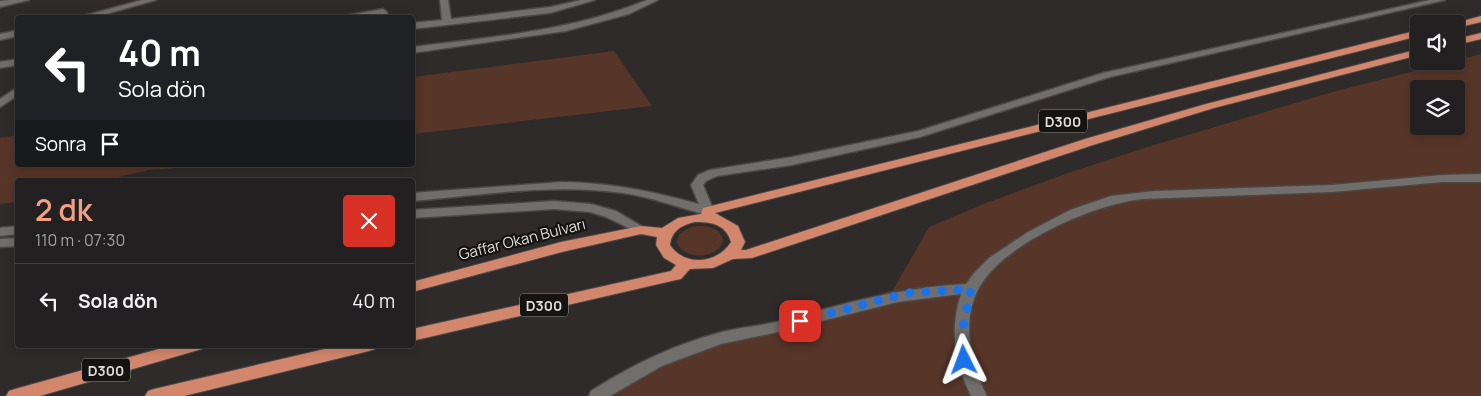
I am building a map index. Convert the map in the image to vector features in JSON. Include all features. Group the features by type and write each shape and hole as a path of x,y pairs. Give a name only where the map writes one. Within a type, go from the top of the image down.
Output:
{"highway":[{"path":"1465,23 1481,19"},
{"name":"D300","path":"708,214 1410,35"},
{"path":"1465,40 1481,36"},
{"name":"D300","path":"732,254 747,255 1089,142 1210,106 1410,54"},
{"path":"708,214 734,230 738,242 732,254 725,259 707,265 681,269 677,261 665,251 662,245 665,233 685,220 708,214"},
{"name":"Gaffar Okan Bulvarı","path":"415,286 561,247 641,230 665,233"},
{"name":"D300","path":"415,334 681,269"},
{"name":"D300","path":"15,396 185,348"},
{"path":"154,396 356,348"}],"street":[{"path":"0,4 25,0"},
{"path":"92,15 152,0"},
{"path":"444,0 447,22"},
{"path":"415,49 509,25 550,10 591,0"},
{"path":"415,26 447,22 509,25 587,23 654,0"},
{"path":"708,214 697,186 708,175 792,161 920,134 1108,75 1441,0"},
{"path":"360,15 383,12 384,15"},
{"path":"0,37 15,34"},
{"path":"0,65 15,62"},
{"path":"15,92 0,104 15,102"},
{"path":"979,396 968,375 962,345 965,310 971,289 996,261 1022,240 1075,213 1112,200 1148,194 1305,189 1380,185 1422,179 1481,178"},
{"path":"415,197 560,187 612,188 652,195 708,214"},
{"path":"415,214 563,206 591,208 611,214 641,230"},
{"path":"0,232 15,230"},
{"path":"0,243 15,242"},
{"path":"597,396 657,361 703,343 763,331 889,297 925,291 971,289"}],"shaded area":[{"path":"614,51 652,106 415,134 415,77"},
{"path":"1481,54 1481,396 587,396 625,370 689,342 814,314 893,290 929,227 986,203 1068,173 1154,145 1336,91 1418,70 1465,70 1465,58"},
{"path":"15,135 15,167 191,167 149,170 114,178 15,178 15,202 0,204 0,138"},
{"path":"697,226 710,227 720,233 723,241 720,247 701,256 687,253 681,249 677,239 681,233 686,229"}],"route":[{"path":"800,321 907,293 971,289 965,310 962,332 964,360"}]}
